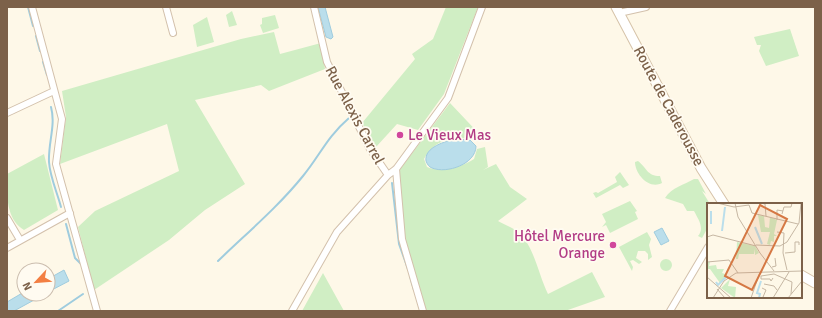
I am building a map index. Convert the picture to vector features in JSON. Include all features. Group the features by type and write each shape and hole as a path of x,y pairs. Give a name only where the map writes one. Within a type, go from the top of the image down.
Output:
{"main road":[{"name":"Route de Caderousse","path":"618,10 701,168 723,203"},
{"path":"802,276 815,283"}],"street":[{"path":"32,7 62,119 56,164 97,311"},
{"path":"166,7 173,33"},
{"name":"Rue Alexis Carrel","path":"314,7 327,62 370,149 388,175"},
{"path":"292,311 337,232 388,175 396,169 448,98 482,7"},
{"path":"618,10 646,7"},
{"path":"7,113 54,91"},
{"path":"396,169 402,239 423,311"},
{"path":"7,248 70,214"},
{"path":"7,218 20,240"},
{"path":"670,311 707,249"}],"green space":[{"path":"446,7 478,7 444,94 418,130 397,124 376,147 362,123 415,59 412,54 433,39"},
{"path":"232,11 237,25 229,27 226,15"},
{"path":"275,15 279,28 263,33 260,25 262,24 262,18"},
{"path":"207,17 214,42 197,47 193,25"},
{"path":"790,29 799,56 766,66 759,51 761,45 757,45 754,37"},
{"path":"274,32 280,54 321,43 325,69 269,91 261,85 195,100 245,184 205,210 169,240 94,290 78,227 95,211 179,171 167,124 60,164 66,117 62,91 241,39"},
{"path":"450,103 484,139 458,138 443,141 429,151 424,159 427,167 439,170 451,169 463,165 474,159 477,149 485,147 488,167 483,170 496,164 510,187 527,199 498,221 515,230 525,240 533,254 548,294 592,272 605,297 565,311 425,311 404,241 398,172"},
{"path":"44,154 58,210 24,230 13,219 10,212 7,197 7,174"},
{"path":"638,161 652,175 660,176 662,183 657,185 648,183 644,180 637,171 635,162"},
{"path":"620,172 629,185 623,188 620,185 596,198 593,193 598,193 617,182 615,177"},
{"path":"694,179 698,179 706,194 702,191 709,203 707,203 707,229 702,238 698,236 701,227 694,211 687,211 683,204 665,198 675,189"},
{"path":"630,201 637,211 635,212 638,219 610,233 606,225 602,227 606,222 602,214"},
{"path":"647,232 651,239 649,245 652,257 648,260 648,254 645,251 638,251 636,258 642,262 639,264 633,260 630,261 633,267 632,271 619,247"},
{"path":"664,259 668,259 672,265 668,271 664,271 660,267 660,263"},
{"path":"323,273 344,311 302,311"}],"water":[{"path":"318,7 325,7 333,37 331,39 326,37"},
{"path":"456,139 470,140 476,146 475,152 471,158 460,166 445,170 438,170 429,166 426,161 426,156 432,148 447,141"},
{"path":"662,228 669,241 661,245 654,232"},
{"path":"64,270 69,281 56,288 56,274"},
{"path":"16,297 16,302 30,302 14,311 7,311 7,302"}],"waterway":[{"path":"28,7 33,26"},
{"path":"36,36 40,51"},
{"path":"43,62 47,75"},
{"path":"51,107 53,121 49,162 52,179 61,207"},
{"path":"218,261 273,209 309,168 335,132 349,118"},
{"path":"392,183 399,244 408,269"},
{"path":"66,224 75,258 81,264"},
{"path":"410,276 414,290"},
{"path":"58,311 83,294"}],"place":[{"name":"Le Vieux Mas","path":"400,135"},
{"name":"Hôtel Mercure Orange","path":"613,245"}]}
